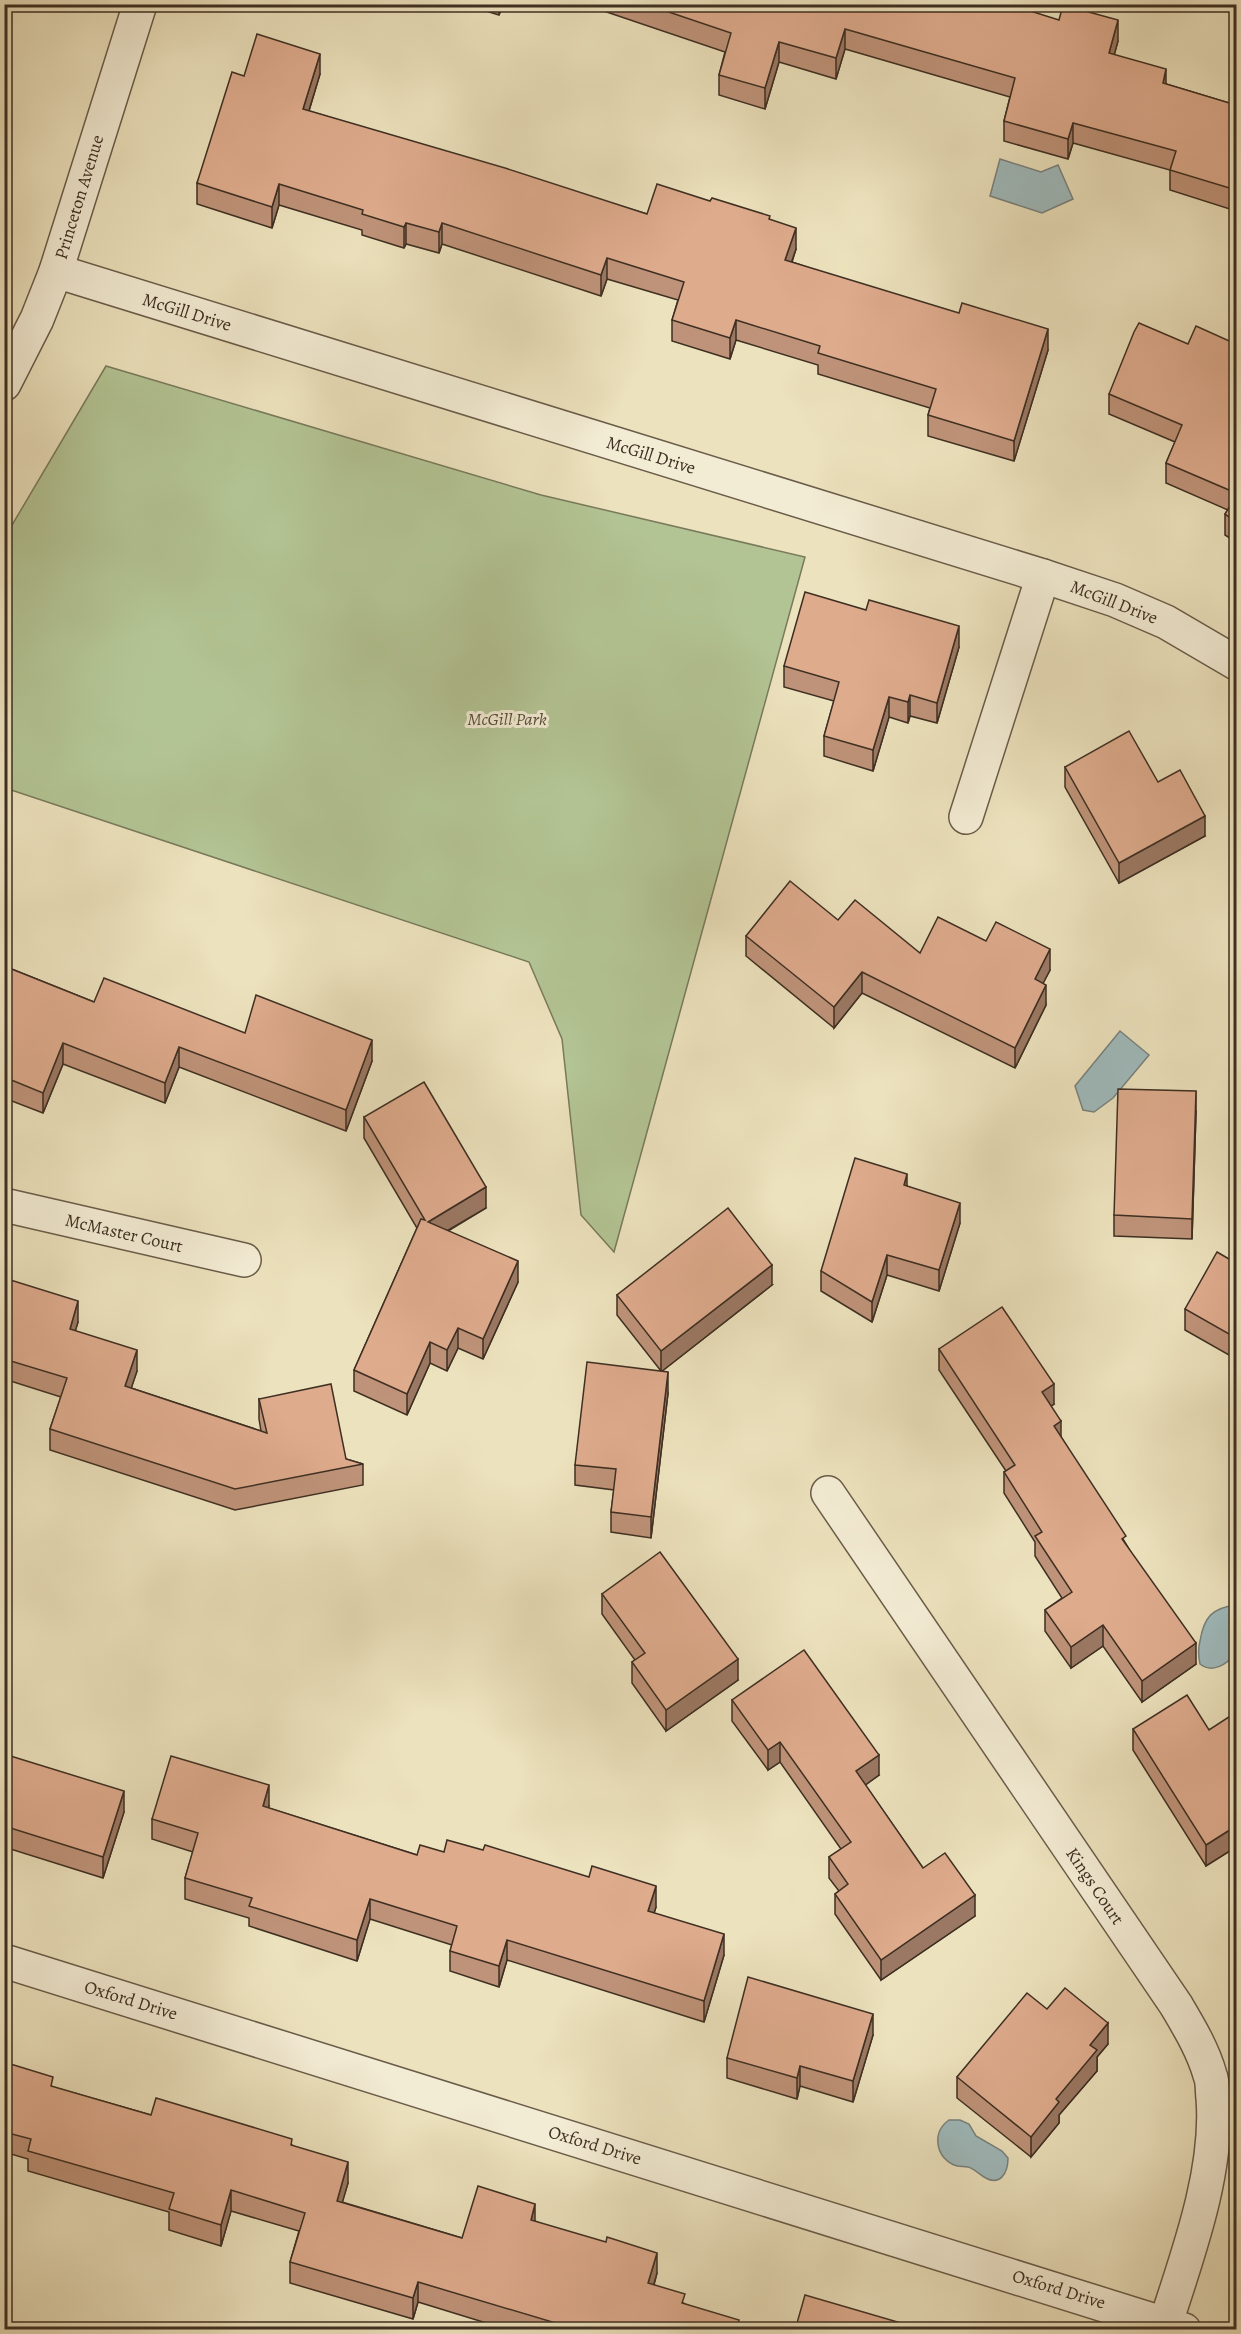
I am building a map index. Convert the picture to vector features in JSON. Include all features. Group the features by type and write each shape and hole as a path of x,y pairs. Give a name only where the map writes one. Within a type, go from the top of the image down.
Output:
{"street":[{"name":"Princeton Avenue","path":"4,384 37,319 56,272 140,4"},
{"name":"McGill Drive","path":"56,272 1043,576 1114,600 1166,622 1236,663"},
{"path":"966,817 1043,576"},
{"name":"McMaster Court","path":"4,1205 244,1260"},
{"name":"Kings Court","path":"828,1493 1176,2005 1200,2049 1211,2076 1215,2122 1210,2167 1185,2262 1175,2326"},
{"name":"Oxford Drive","path":"4,1961 1175,2326"}],"green space":[{"name":"McGill Park","path":"106,366 541,495 805,557 614,1252 581,1215 562,1039 529,962 5,788 5,537"}],"water":[{"path":"1000,159 1041,172 1058,165 1073,199 1042,213 990,196"},
{"path":"1120,1031 1149,1055 1113,1098 1094,1112 1083,1110 1075,1086"},
{"path":"1236,1605 1236,1653 1220,1666 1205,1667 1200,1664 1199,1649 1207,1620 1215,1611"},
{"path":"949,2120 960,2120 969,2124 976,2136 1002,2151 1008,2158 1002,2177 990,2180 970,2168 954,2165 943,2156 938,2137"}],"building":[{"path":"645,4 1008,4 1059,20 1063,5 1118,20 1109,53 1166,69 1163,83 1236,105 1236,190 1170,170 1176,151 1073,123 1068,139 1004,121 1015,78 845,29 836,58 779,42 765,88 719,75 731,33"},
{"path":"257,34 320,54 303,109 505,168 647,214 657,184 710,201 712,198 770,216 769,219 796,228 785,260 959,313 962,303 1048,329 1014,441 928,415 936,389 818,353 820,346 736,320 730,338 672,320 684,282 607,258 601,275 442,223 439,232 406,223 404,227 362,214 363,210 279,184 272,207 197,183 232,72 244,76"},
{"path":"1139,323 1188,344 1196,326 1236,344 1236,493 1166,463 1182,425 1109,394"},
{"path":"1236,496 1236,522 1225,514"},
{"path":"805,592 866,610 869,600 959,626 937,703 910,695 908,702 889,697 873,750 824,736 839,682 784,666"},
{"path":"1129,731 1158,782 1180,770 1205,816 1119,863 1065,767"},
{"path":"790,881 838,920 855,900 920,953 938,917 986,941 996,922 1050,949 1035,979 1046,985 1015,1048 862,972 834,1007 746,936"},
{"path":"4,966 94,1002 104,978 245,1033 256,995 372,1040 346,1110 179,1047 165,1083 63,1043 43,1093 4,1077"},
{"path":"424,1082 486,1187 428,1222 518,1261 483,1339 458,1328 447,1350 430,1342 407,1394 354,1370 421,1219 425,1220 364,1117"},
{"path":"1118,1089 1196,1091 1192,1219 1114,1215"},
{"path":"855,1158 907,1174 904,1185 960,1203 939,1270 887,1255 872,1302 821,1271"},
{"path":"728,1208 772,1265 661,1351 617,1295"},
{"path":"1217,1252 1236,1263 1236,1338 1185,1309"},
{"path":"4,1278 78,1301 70,1329 137,1350 125,1386 267,1433 259,1399 331,1384 346,1459 363,1464 235,1489 50,1429 67,1378 4,1359"},
{"path":"1002,1307 1054,1384 1042,1392 1061,1421 1054,1426 1126,1536 1122,1539 1196,1643 1142,1681 1103,1625 1071,1647 1045,1610 1072,1592 1035,1536 1042,1532 1004,1472 1015,1465 939,1349"},
{"path":"587,1362 668,1372 651,1517 611,1512 616,1469 575,1465"},
{"path":"660,1552 738,1659 666,1710 632,1662 645,1653 602,1594"},
{"path":"804,1650 879,1755 856,1771 923,1868 945,1853 975,1895 881,1960 835,1894 848,1884 829,1857 851,1842 780,1742 768,1750 732,1700"},
{"path":"1187,1695 1209,1730 1235,1713 1236,1716 1236,1826 1206,1845 1133,1729"},
{"path":"4,1754 124,1791 103,1857 4,1826"},
{"path":"171,1756 269,1785 263,1806 417,1855 420,1845 444,1852 447,1840 483,1850 485,1845 589,1877 592,1866 656,1886 648,1911 724,1934 704,2001 507,1940 499,1966 450,1951 457,1926 370,1899 357,1940 249,1906 252,1898 185,1878 198,1833 152,1819"},
{"path":"748,1977 873,2014 853,2081 800,2066 797,2078 727,2058"},
{"path":"1065,1988 1108,2023 1090,2045 1097,2050 1056,2099 1059,2102 1031,2137 957,2077 1027,1993 1047,2009"},
{"path":"4,2062 53,2077 51,2086 151,2115 156,2098 292,2139 291,2145 348,2162 337,2201 462,2238 478,2186 535,2204 531,2220 606,2242 607,2237 657,2253 648,2283 685,2294 682,2303 739,2320 737,2330 579,2330 418,2282 413,2298 290,2262 305,2213 231,2190 221,2225 169,2209 174,2193 28,2151 31,2139 4,2132"},
{"path":"805,2295 901,2323 899,2330 795,2330"}]}
